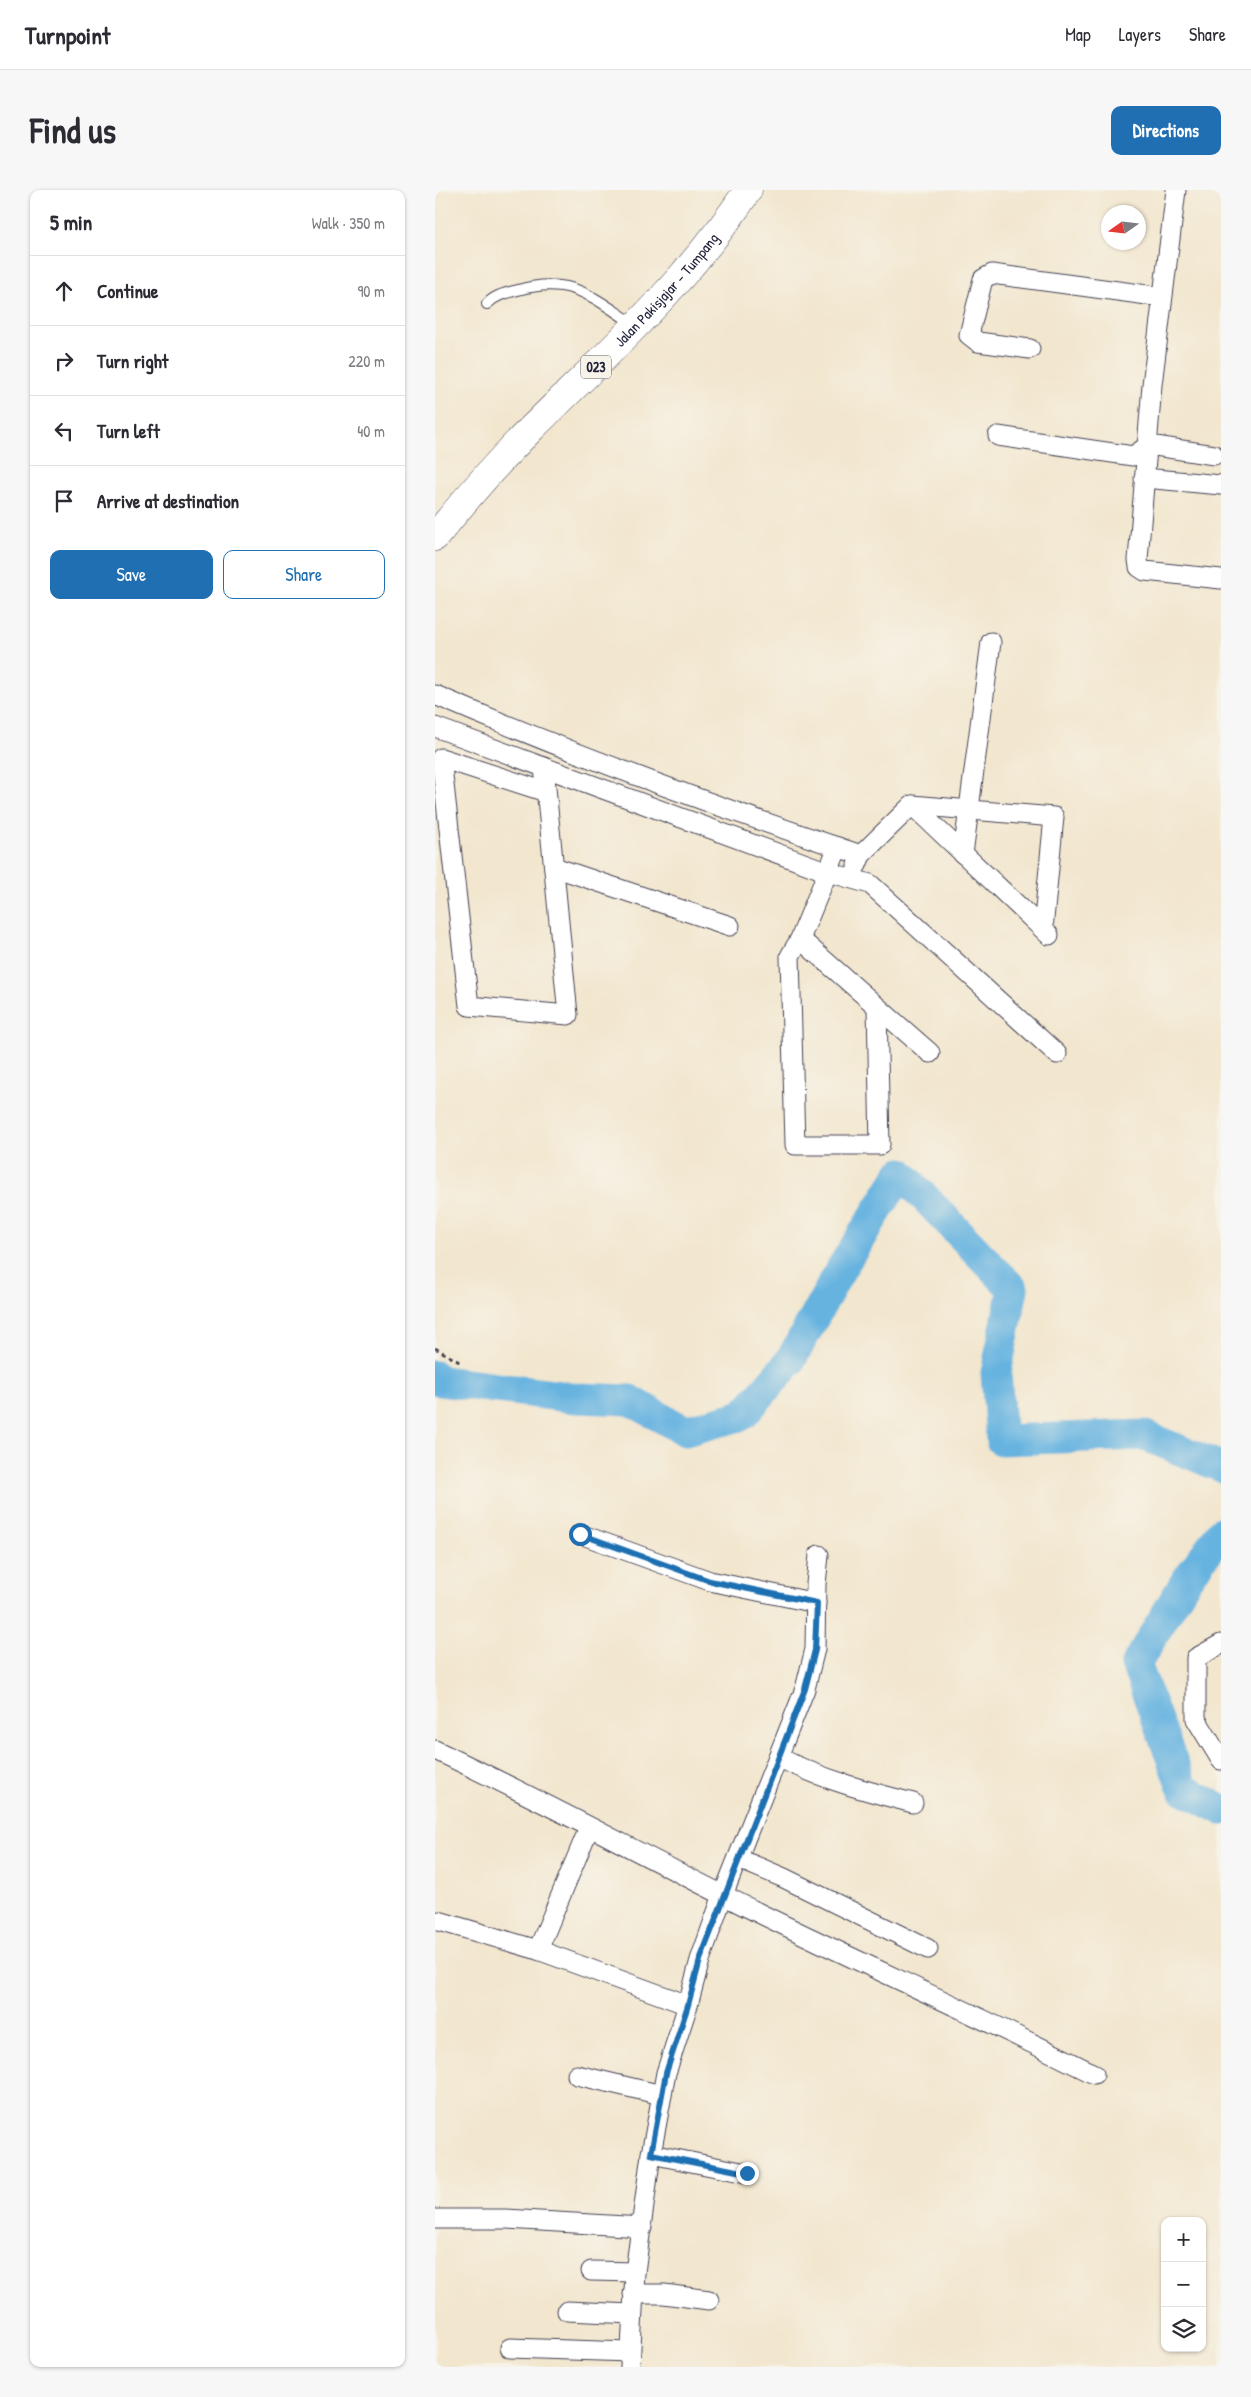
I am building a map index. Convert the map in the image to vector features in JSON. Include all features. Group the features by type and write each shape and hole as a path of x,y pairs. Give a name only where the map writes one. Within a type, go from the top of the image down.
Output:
{"main road":[{"name":"Jalan Pakisjajar - Tumpang","path":"435,537 530,430 602,362 669,290 720,229 749,190"}],"street":[{"path":"1176,190 1152,385 1139,567 1145,571 1221,579"},
{"path":"1030,349 972,340 969,335 983,278 992,274 1163,297"},
{"path":"998,436 1133,456 1149,444 1214,456"},
{"path":"1144,478 1221,485"},
{"path":"963,854 991,642"},
{"path":"436,699 643,779 861,855"},
{"path":"435,727 850,880 870,884 1057,1054"},
{"path":"523,760 531,737"},
{"path":"544,768 568,1015 469,1006 441,758 546,792"},
{"path":"635,801 643,779"},
{"path":"911,805 1055,816 1047,932 963,854 911,805"},
{"path":"850,880 861,855 911,805"},
{"path":"758,846 767,822"},
{"path":"838,847 800,940 790,956 795,1145 880,1145 877,1007"},
{"path":"554,866 730,926"},
{"path":"800,940 930,1053"},
{"path":"580,1534 710,1581 817,1603"},
{"path":"510,2348 630,2359 635,2272 651,2154 666,2073 700,1960 723,1896 805,1689 815,1650 819,1555"},
{"path":"1221,1644 1196,1658 1196,1719 1221,1760"},
{"path":"435,1750 519,1790 723,1896 994,2024 1094,2074"},
{"path":"778,1758 806,1772 847,1786 913,1803"},
{"path":"538,1950 589,1828"},
{"path":"739,1859 784,1878 928,1949"},
{"path":"439,1921 538,1950 688,2005"},
{"path":"577,2075 662,2095"},
{"path":"651,2154 747,2173"},
{"path":"435,2219 506,2219 642,2227"},
{"path":"591,2271 635,2272"},
{"path":"633,2294 664,2294 709,2300"},
{"path":"567,2311 632,2314"}],"lane":[{"path":"487,304 504,293 539,284 563,284 586,293 635,325"}],"path":[{"path":"435,1348 461,1362"}],"waterway":[{"path":"435,1376 441,1381 576,1398 630,1400 685,1431 743,1415 790,1361 842,1267 901,1173 1013,1289 996,1373 1001,1440 1143,1435 1221,1467"},
{"path":"1221,1532 1187,1579 1136,1664 1183,1789 1221,1809"}],"route":[{"path":"580,1534 710,1581 817,1603 815,1650 805,1689 723,1896 700,1960 666,2073 651,2154 747,2173"}]}
